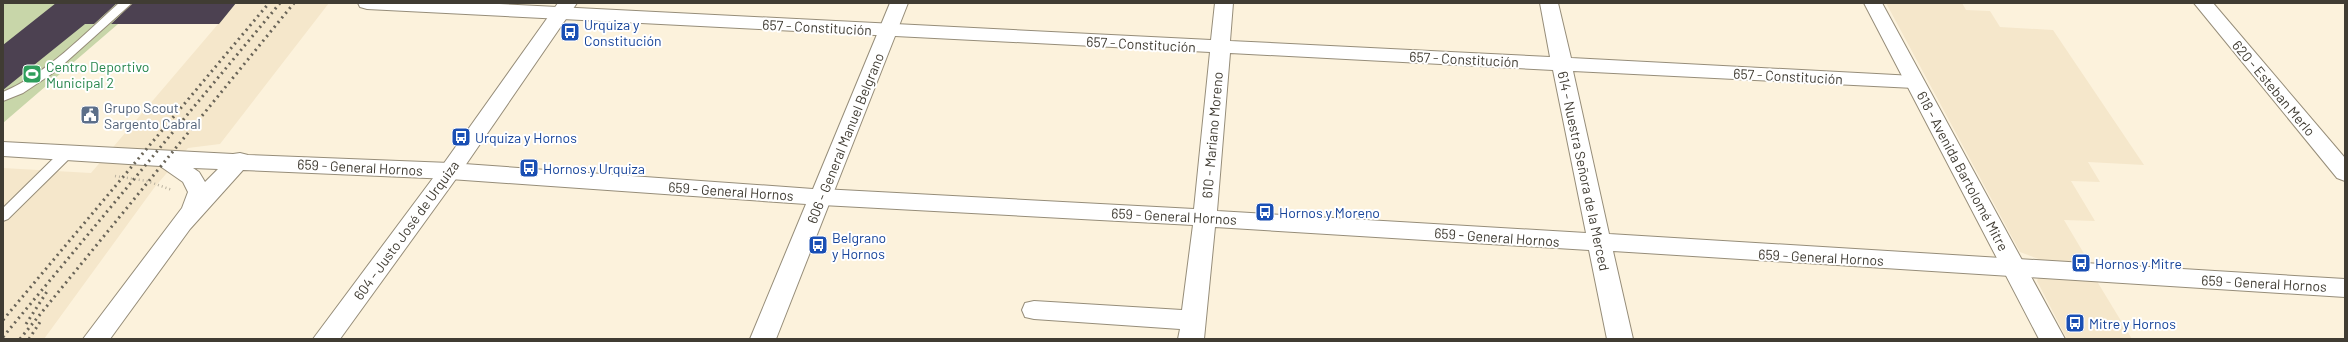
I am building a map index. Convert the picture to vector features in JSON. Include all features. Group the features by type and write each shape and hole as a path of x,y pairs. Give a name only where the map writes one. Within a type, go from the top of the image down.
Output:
{"street":[{"name":"657 - Constitución","path":"367,3 565,8 888,31 1914,82"},
{"name":"606 - General Manuel Belgrano","path":"763,339 822,197 899,3"},
{"name":"610 - Mariano Moreno","path":"1192,329 1205,218 1224,3"},
{"name":"614 - Nuestra Señora de la Merced","path":"1549,3 1620,339"},
{"name":"618 - Avenida Bartolomé Mitre","path":"1873,3 2052,339"},
{"name":"620 - Esteban Merlo","path":"2203,3 2345,173"},
{"name":"604 - Justo José de Urquiza","path":"326,339 450,171 565,8"},
{"name":"659 - General Hornos","path":"3,149 166,159 240,160 450,171 822,197 1205,218 1601,244 2345,288"},
{"path":"166,159 191,177 199,192 192,213"},
{"path":"96,339 192,213 220,179 240,160"},
{"path":"1034,310 1192,329"}],"lane":[{"path":"3,97 27,86 44,74 126,3"},
{"path":"3,216 67,153"}],"shaded area":[{"path":"236,3 329,3 220,144 188,148 154,188 44,339 3,339 3,168 91,173"},
{"path":"1886,3 1962,3 1966,10 1990,11 2000,27 2053,30 2144,165 2088,162 2100,182 2071,181 2095,221 2064,220 2089,262 2044,261 2020,252"},
{"path":"2039,276 2095,278 2132,339 2067,339 2037,281"}],"green space":[{"name":"Centro Deportivo Municipal 2","path":"3,3 236,3 219,24 118,24 3,123"}],"building":[{"path":"56,3 117,3 94,24 85,24 3,90 3,45"},
{"path":"133,3 236,3 219,24 111,24"}],"railway":[{"path":"3,320 269,3"},
{"path":"3,337 280,3"},
{"path":"20,339 294,3"},
{"path":"26,324 48,290"},
{"path":"29,339 42,319"}],"place":[{"name":"Urquiza y Constitución","path":"570,32"},
{"name":"Centro Deportivo Municipal 2","path":"32,74"},
{"name":"Grupo Scout Sargento Cabral","path":"90,115"},
{"name":"Urquiza y Hornos","path":"461,137"},
{"name":"Hornos y Urquiza","path":"529,168"},
{"name":"Hornos y Moreno","path":"1265,212"},
{"name":"Belgrano y Hornos","path":"818,245"},
{"name":"Hornos y Mitre","path":"2081,263"},
{"name":"Mitre y Hornos","path":"2075,323"}]}
